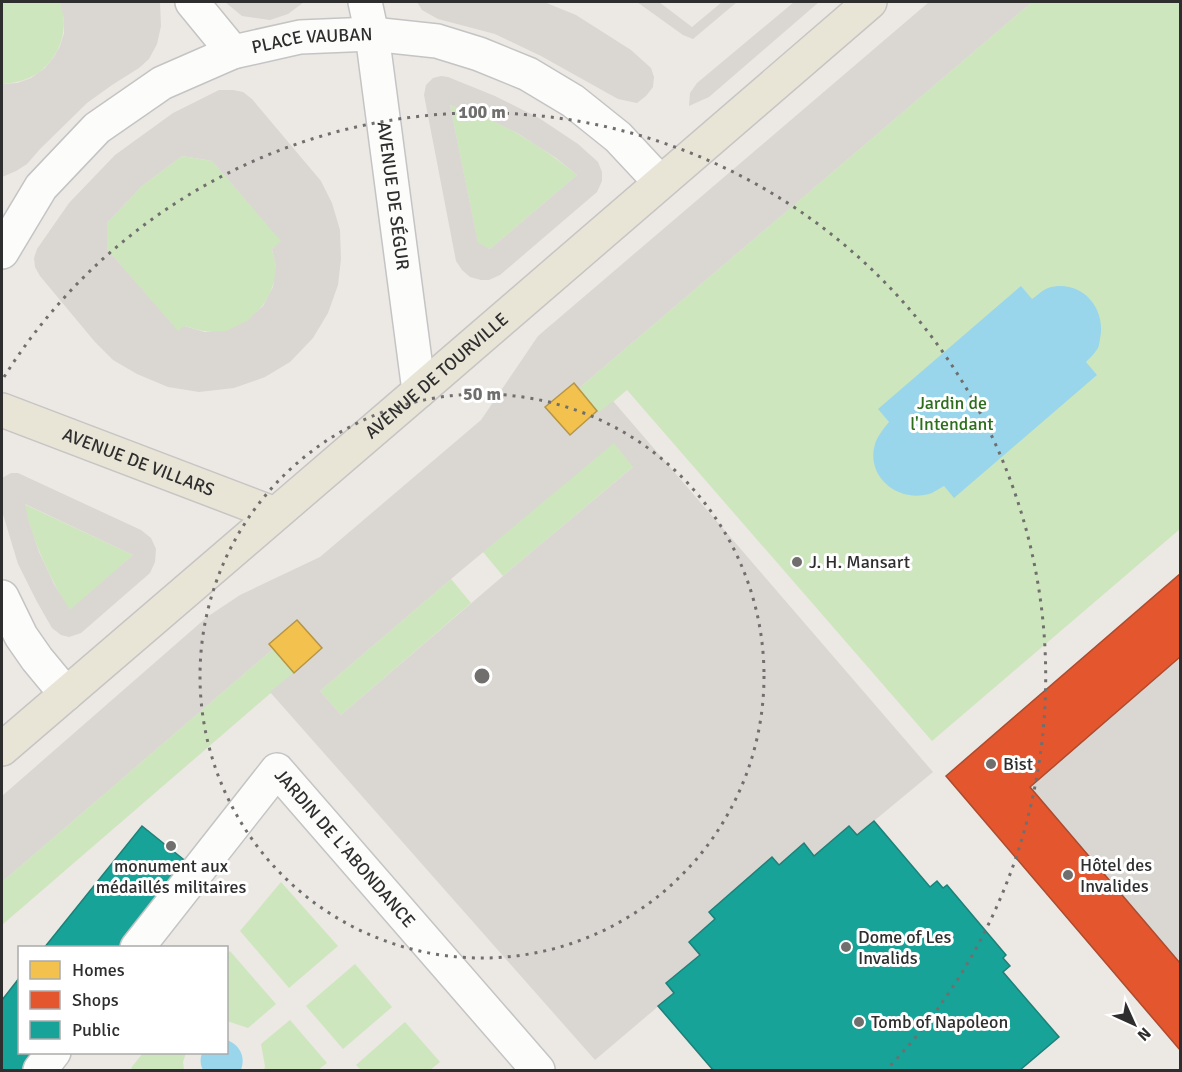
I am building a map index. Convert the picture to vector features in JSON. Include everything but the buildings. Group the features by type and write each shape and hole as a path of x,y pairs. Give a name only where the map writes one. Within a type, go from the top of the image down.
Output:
{"main road":[{"name":"AVENUE DE TOURVILLE","path":"2,749 870,2"},
{"name":"AVENUE DE VILLARS","path":"2,410 275,514"}],"street":[{"path":"192,2 233,52"},
{"name":"AVENUE DE SÉGUR","path":"365,2 372,34 419,391"},
{"name":"PLACE VAUBAN","path":"2,252 41,187 97,128 162,83 233,52 300,37 372,34 437,41 479,54 528,74 573,100 618,137 660,182"},
{"path":"2,597 21,636 66,694"},
{"name":"JARDIN DE L'ABONDANCE","path":"139,946 277,770 538,1071"},
{"path":"40,1071 53,1054"}],"green space":[{"path":"2,2 60,2 64,24 60,46 48,65 29,78 2,84"},
{"name":"Jardin de l'Intendant","path":"1032,2 1180,2 1180,529 932,741 627,390 601,412 597,411 578,389"},
{"path":"450,105 481,115 510,129 545,150 577,175 490,249 478,244"},
{"path":"182,156 212,161 282,241 272,249 276,263 275,278 267,298 246,322 227,331 211,332 185,326 178,332 107,249 107,223 142,186"},
{"path":"614,442 634,466 503,576 483,552"},
{"path":"24,504 133,555 70,611 42,559"},
{"path":"451,579 471,603 341,715 320,691"},
{"path":"273,649 294,673 2,925 2,882"},
{"path":"281,882 338,946 289,988 240,931"},
{"path":"230,951 276,1004 248,1028 228,1021 228,953"},
{"path":"355,964 392,1007 343,1049 306,1006"},
{"path":"290,1020 327,1063 318,1070 264,1070 261,1044"},
{"path":"405,1022 440,1062 430,1070 361,1070 356,1065"},
{"path":"142,1054 186,1054 183,1062 184,1070 133,1070 131,1068"}],"shaded area":[{"path":"60,2 160,2 161,26 157,44 149,59 139,68 87,103 27,164 2,177 2,84 17,83 31,78 45,68 54,57 64,33"},
{"path":"225,2 304,2 288,14 270,20 242,16"},
{"path":"417,2 544,2 576,15 631,50 651,68 654,77 653,87 637,103 618,99 541,56 495,34 438,19 422,10"},
{"path":"637,2 659,2 692,27 722,2 737,2 693,39 683,35"},
{"path":"794,2 819,2 709,97 689,106 690,93 697,83"},
{"path":"929,2 1032,2 578,389 573,383 545,407 570,435 597,411 601,411 613,401 933,772 857,835 814,856 804,844 779,865 772,858 709,911 715,919 689,942 700,955 666,983 674,993 595,1060 270,692 322,649 297,620 269,644 273,649 2,882 2,796 207,617 240,595 320,557 481,420 538,336","holes":["614,443 633,467 341,715 320,691"]},
{"path":"448,77 495,96 539,118 578,144 598,162 602,172 602,181 597,192 500,275 489,280 470,277 456,261 424,95 426,85 433,78","holes":["450,105 485,117 519,134 577,175 490,249 478,243"]},
{"path":"219,90 243,92 252,99 321,181 332,203 340,230 341,259 338,285 328,313 313,338 290,362 265,377 234,388 199,392 168,387 137,374 113,360 95,342 35,267 34,258 37,249 69,203 115,155 173,113","holes":["182,156 212,161 281,241 272,249 276,266 273,287 263,306 247,321 226,331 205,332 184,326 178,331 107,249 107,223 142,186"]},
{"path":"11,473 18,473 141,530 151,538 156,549 155,562 150,573 81,633 69,637 61,635 52,628 18,564 2,511 2,478","holes":["25,504 133,555 70,610 54,584 39,552"]},
{"path":"1180,657 1180,963 1030,787"}],"water":[{"path":"1021,286 1032,299 1048,288 1060,286 1071,287 1089,298 1095,306 1101,327 1098,348 1086,362 1097,375 954,498 944,486 932,493 920,496 896,491 879,476 875,466 873,454 876,441 889,422 878,409"},
{"path":"228,1041 241,1052 243,1061 241,1070 203,1070 202,1054 228,1054"}],"place":[{"name":"J. H. Mansart","path":"797,562"},
{"name":"Bist","path":"991,764"},
{"name":"monument aux médaillés militaires","path":"171,846"},
{"name":"Hôtel des Invalides","path":"1068,875"},
{"name":"Dome of Les Invalids","path":"846,947"},
{"name":"Tomb of Napoleon","path":"859,1022"}]}
